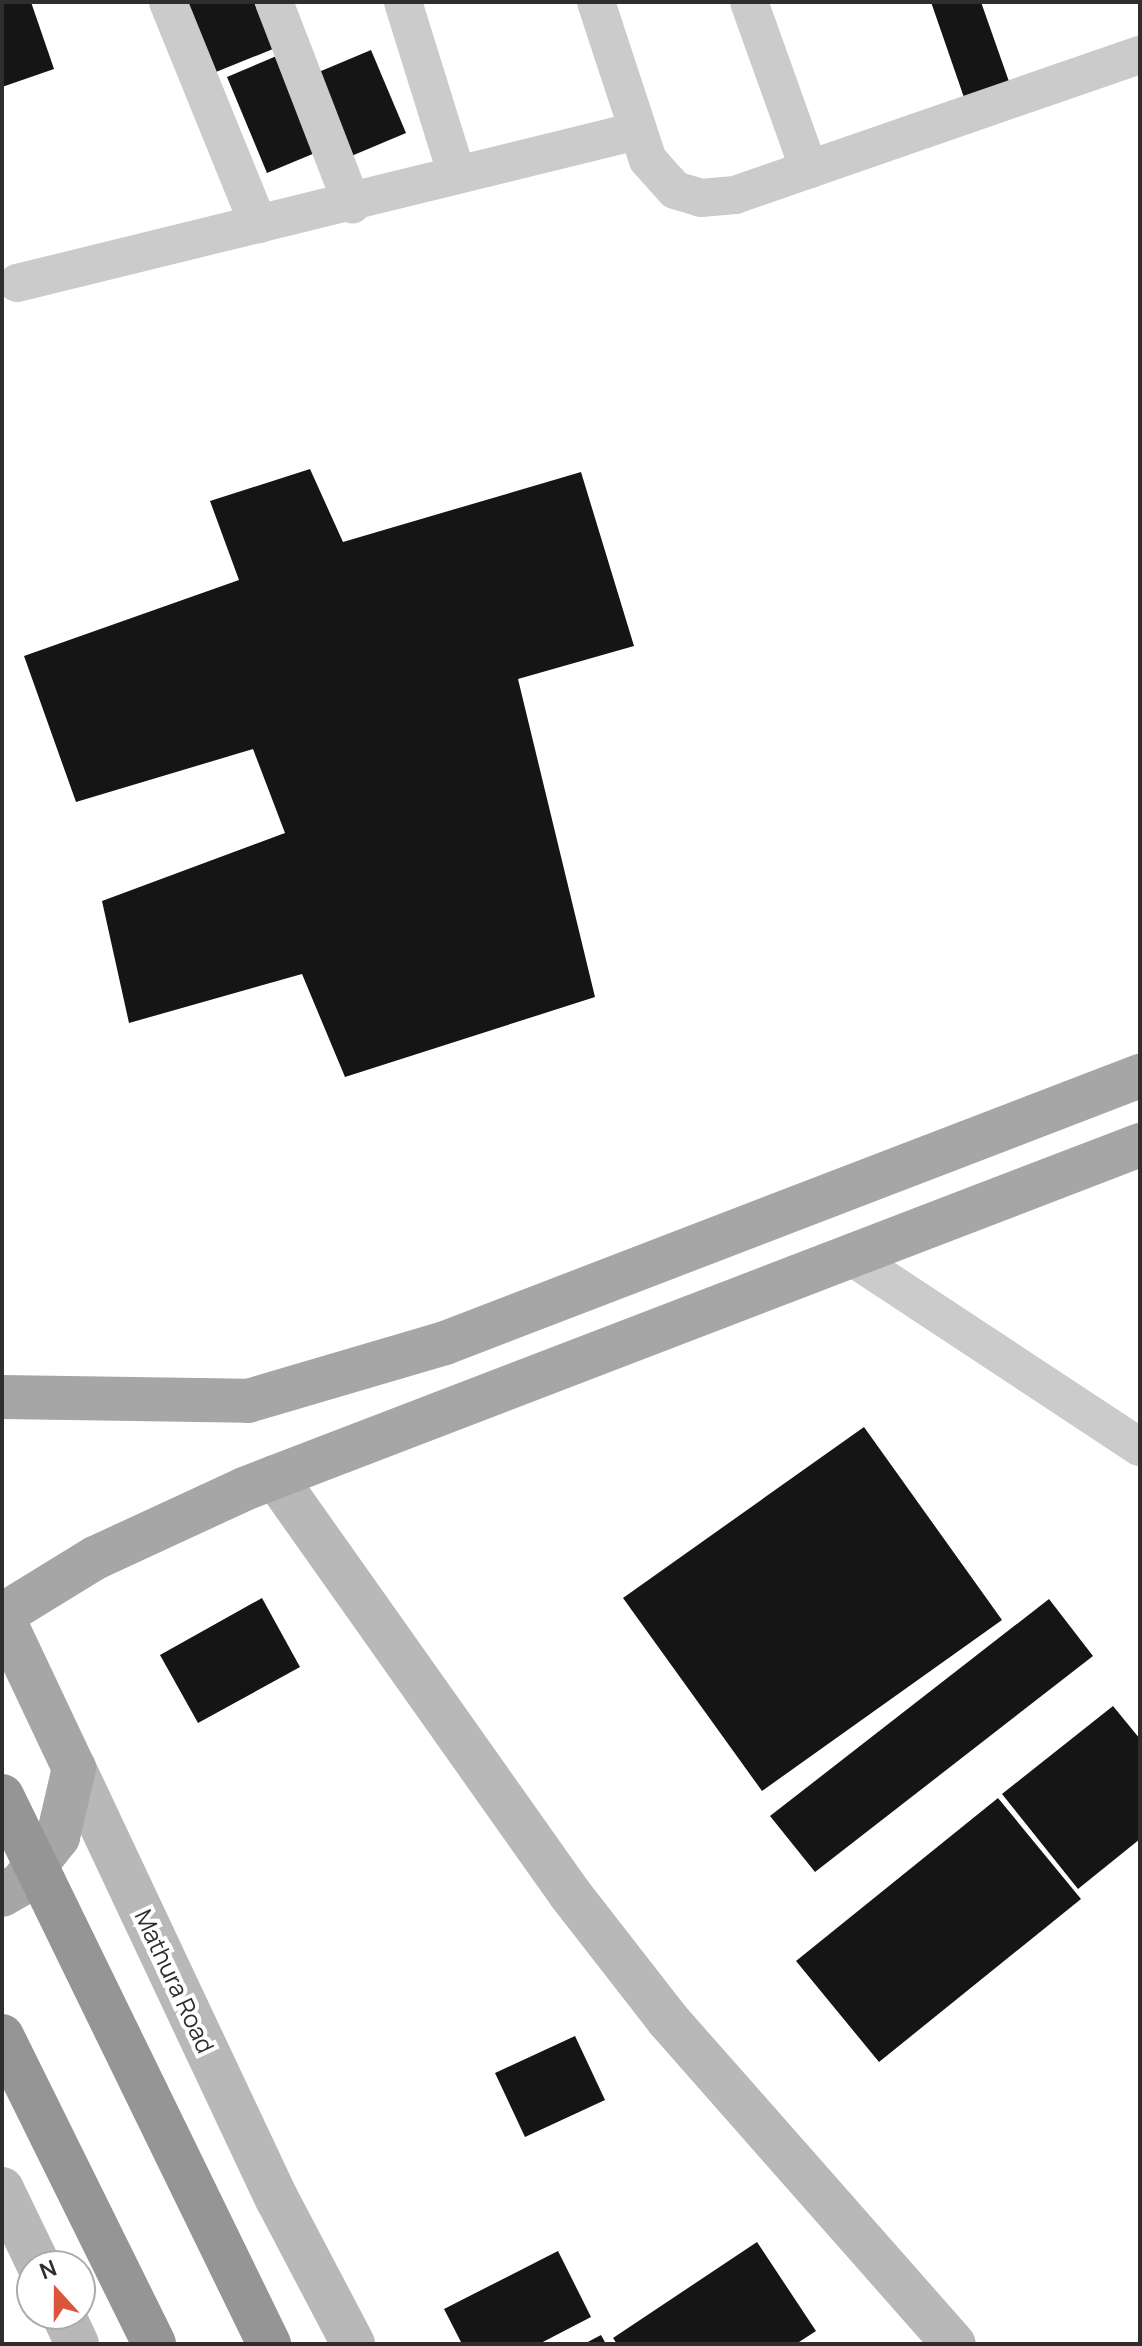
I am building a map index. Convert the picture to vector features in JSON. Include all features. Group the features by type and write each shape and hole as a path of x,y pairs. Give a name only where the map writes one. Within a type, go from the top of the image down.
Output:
{"highway":[{"path":"2,1796 269,2344"},
{"path":"2,2036 154,2344"}],"main road":[{"path":"2,1397 248,1401 445,1343 1140,1076"},
{"path":"2,1616 95,1558 275,1477 1140,1145"},
{"name":"Mathura Road","path":"2,1616 74,1768"},
{"path":"2,1895 21,1884 58,1837 74,1768"}],"street":[{"path":"168,2 258,224"},
{"path":"274,2 352,204"},
{"path":"403,2 457,175"},
{"path":"596,2 637,131 660,178 701,198 735,195 1140,55"},
{"path":"749,2 809,170"},
{"path":"17,283 352,204 637,131"},
{"path":"850,1256 1140,1447"},
{"path":"275,1477 570,1894 668,2020 954,2344"},
{"name":"Mathura Road","path":"74,1768 277,2199 353,2344"},
{"path":"2,2189 31,2250"}],"building":[{"path":"2,2 31,2 54,69 2,87"},
{"path":"182,2 254,2 273,49 211,74"},
{"path":"931,2 981,2 1013,93 968,109"},
{"path":"371,50 406,133 349,157 314,74"},
{"path":"286,52 327,148 267,173 227,77"},
{"path":"310,469 343,542 581,472 634,646 518,679 595,997 345,1077 302,974 129,1023 102,901 285,833 253,749 76,802 24,656 239,580 210,501"},
{"path":"864,1427 1002,1620 762,1791 623,1598"},
{"path":"262,1598 300,1667 198,1723 160,1655"},
{"path":"1049,1599 1093,1656 815,1872 770,1816"},
{"path":"1113,1706 1140,1739 1140,1839 1078,1889 1002,1794"},
{"path":"998,1798 1081,1899 879,2062 796,1961"},
{"path":"575,2036 605,2100 525,2137 495,2073"},
{"path":"757,2242 816,2331 796,2344 617,2344 613,2338"},
{"path":"558,2251 591,2317 539,2344 462,2344 444,2309"},
{"path":"601,2335 606,2344 584,2344"}]}
